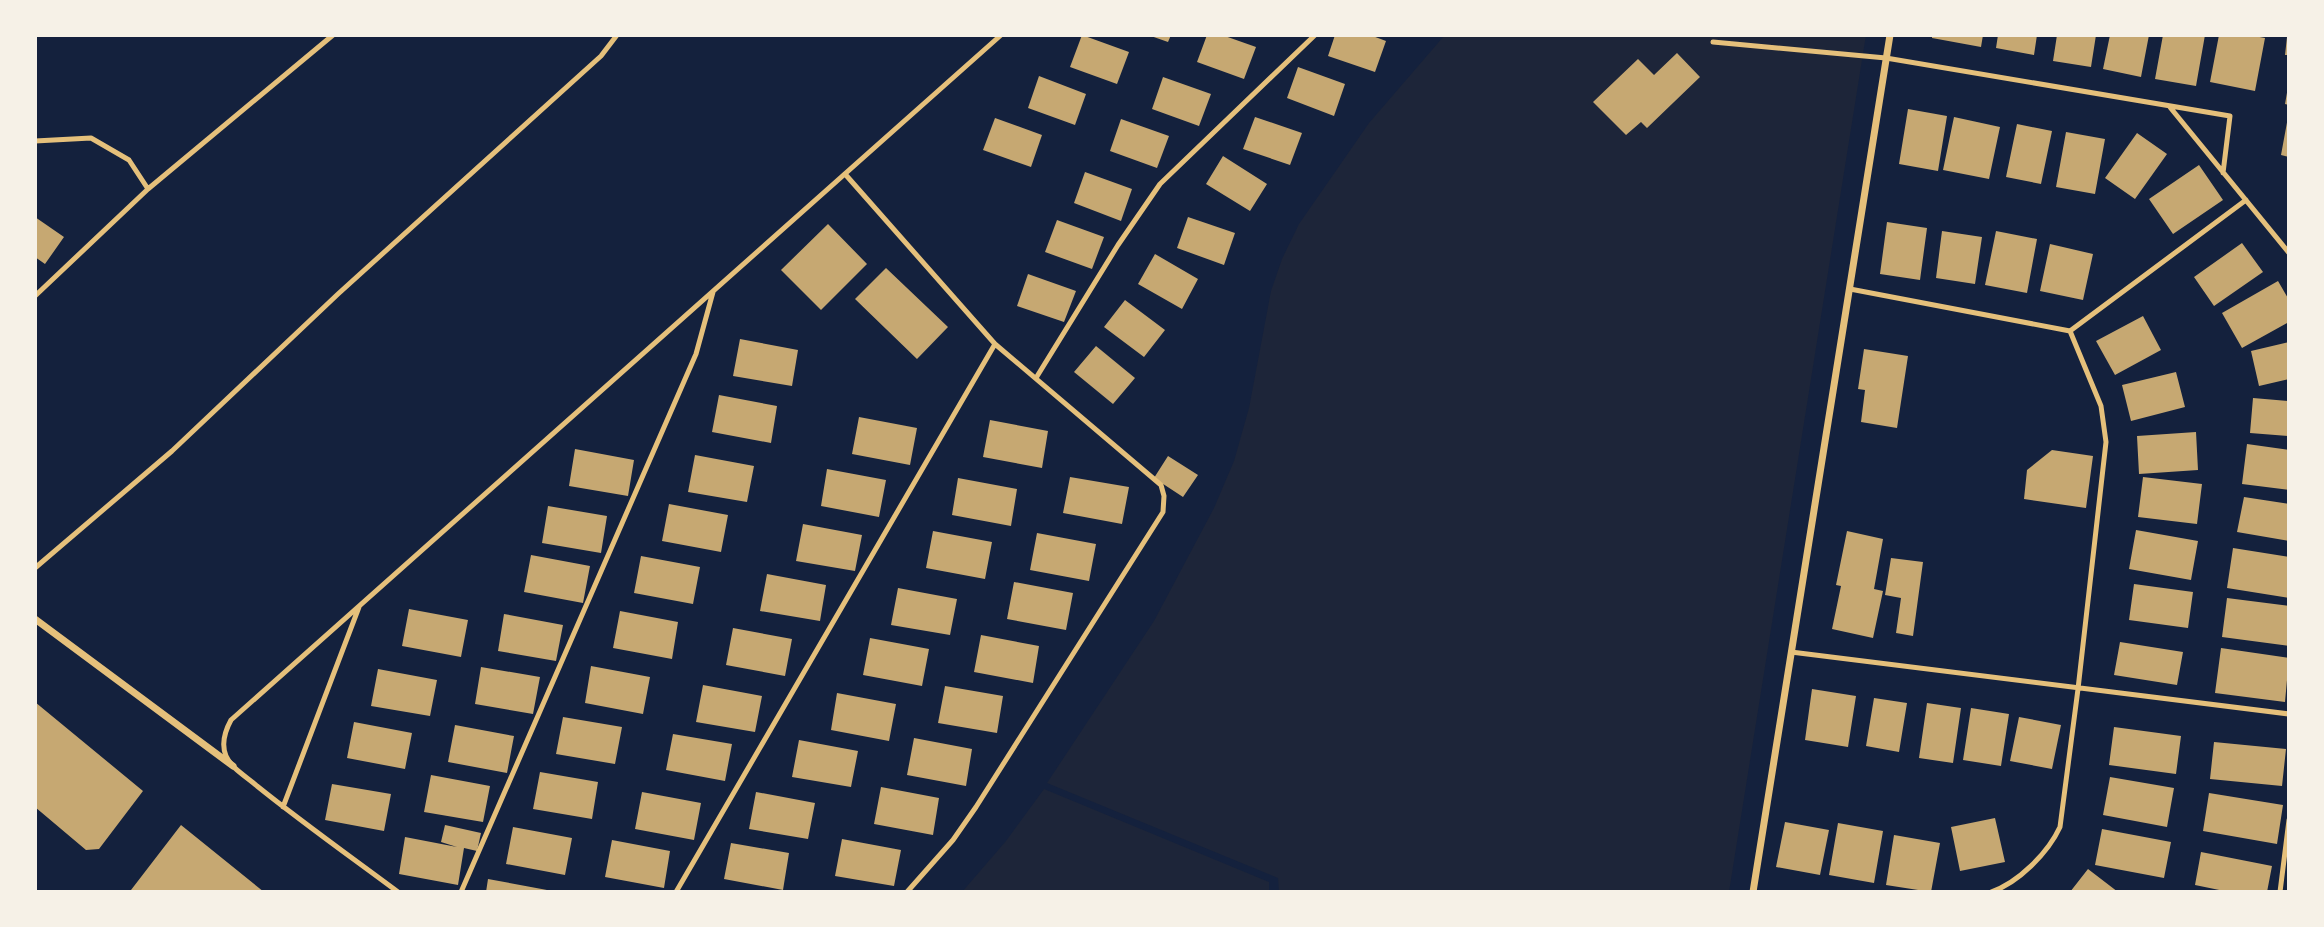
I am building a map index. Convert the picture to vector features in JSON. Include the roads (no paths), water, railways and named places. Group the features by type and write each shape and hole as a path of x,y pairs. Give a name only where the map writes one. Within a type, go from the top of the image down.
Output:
{"street":[{"path":"1753,892 1890,35"},
{"path":"35,619 233,766"}],"lane":[{"path":"35,296 148,189 333,35"},
{"path":"35,568 172,451 338,294 601,56 617,35"},
{"path":"398,892 283,807 233,766 226,756 223,744 225,730 231,720 1001,35"},
{"path":"1036,378 1118,245 1160,184 1315,35"},
{"path":"1713,42 1886,58 2230,116 2223,173"},
{"path":"2168,106 2289,253"},
{"path":"35,141 91,138 129,160 148,189"},
{"path":"845,174 995,344 1161,485 1164,496 1163,512 976,807 953,840 907,892"},
{"path":"1850,289 2070,331 2246,200"},
{"path":"461,892 696,354 714,291"},
{"path":"1991,892 2011,883 2055,837 2060,827 2106,442 2101,405 2070,331"},
{"path":"676,892 995,344"},
{"path":"283,807 359,606"},
{"path":"1791,652 2078,690 2289,714"},
{"path":"2280,892 2289,820"}]}
